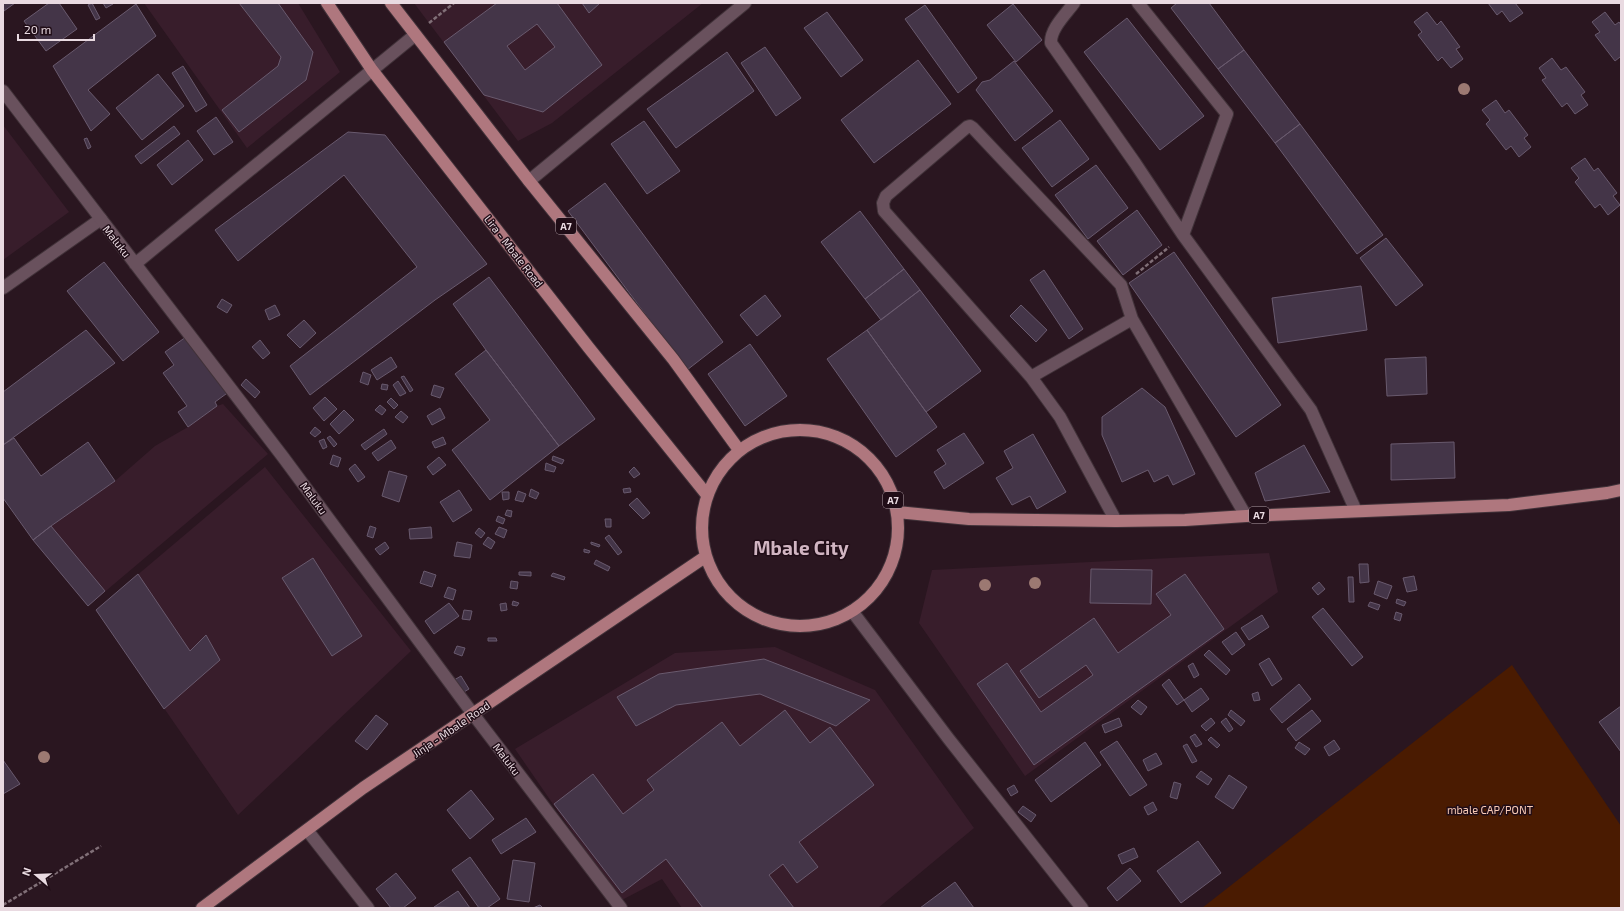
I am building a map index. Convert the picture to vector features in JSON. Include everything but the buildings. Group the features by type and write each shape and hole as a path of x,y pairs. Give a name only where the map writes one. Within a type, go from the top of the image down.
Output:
{"main road":[{"name":"Lira - Mbale Road","path":"327,3 372,70 707,495"},
{"name":"A7","path":"391,3 529,180 673,359 739,450"},
{"name":"A7","path":"785,431 819,431 851,444 871,460 890,489 897,512 898,522 892,561 875,591 852,611 827,623 803,627 769,622 739,606 721,588 706,557 701,529 707,495 733,456 739,450 785,431"},
{"name":"A7","path":"897,512 969,519 1116,521 1185,520 1509,504 1600,494 1621,490"},
{"name":"Jinja - Mbale Road","path":"202,908 363,788 706,557"}],"street":[{"path":"529,180 745,3"},
{"path":"1074,3 1053,31 1050,37 1050,43 1248,325 1311,410 1356,511"},
{"path":"1138,3 1227,114 1184,235"},
{"path":"135,264 415,35"},
{"name":"Maluku","path":"3,91 291,468 473,714 621,908"},
{"path":"1116,521 1060,417 1031,377 884,211 883,203 886,196 966,127 970,126 1121,284 1132,319 1246,516"},
{"path":"3,288 101,219"},
{"path":"1031,377 1132,319"},
{"path":"852,611 952,744 1082,908"},
{"path":"307,830 368,908"}],"path":[{"path":"415,35 454,3"},
{"path":"1121,284 1124,284 1184,235"},
{"path":"3,905 101,846"}],"shaded area":[{"path":"144,3 298,3 340,72 247,148"},
{"path":"414,3 703,3 552,123 518,141"},
{"path":"3,125 69,212 3,260"},
{"path":"223,404 268,454 88,606 34,540 51,526 115,481 155,446 188,427 217,406"},
{"path":"265,467 411,651 238,815 96,610"},
{"path":"1269,553 1278,592 1025,776 919,623 932,570"},
{"path":"775,647 875,690 974,828 878,908 682,908 662,879 620,901 515,749 675,653"}],"green space":[{"name":"mbale CAP/PONT","path":"1512,665 1621,826 1621,908 1202,908"}],"district":[{"name":"Mbale City","path":"801,547"}]}
